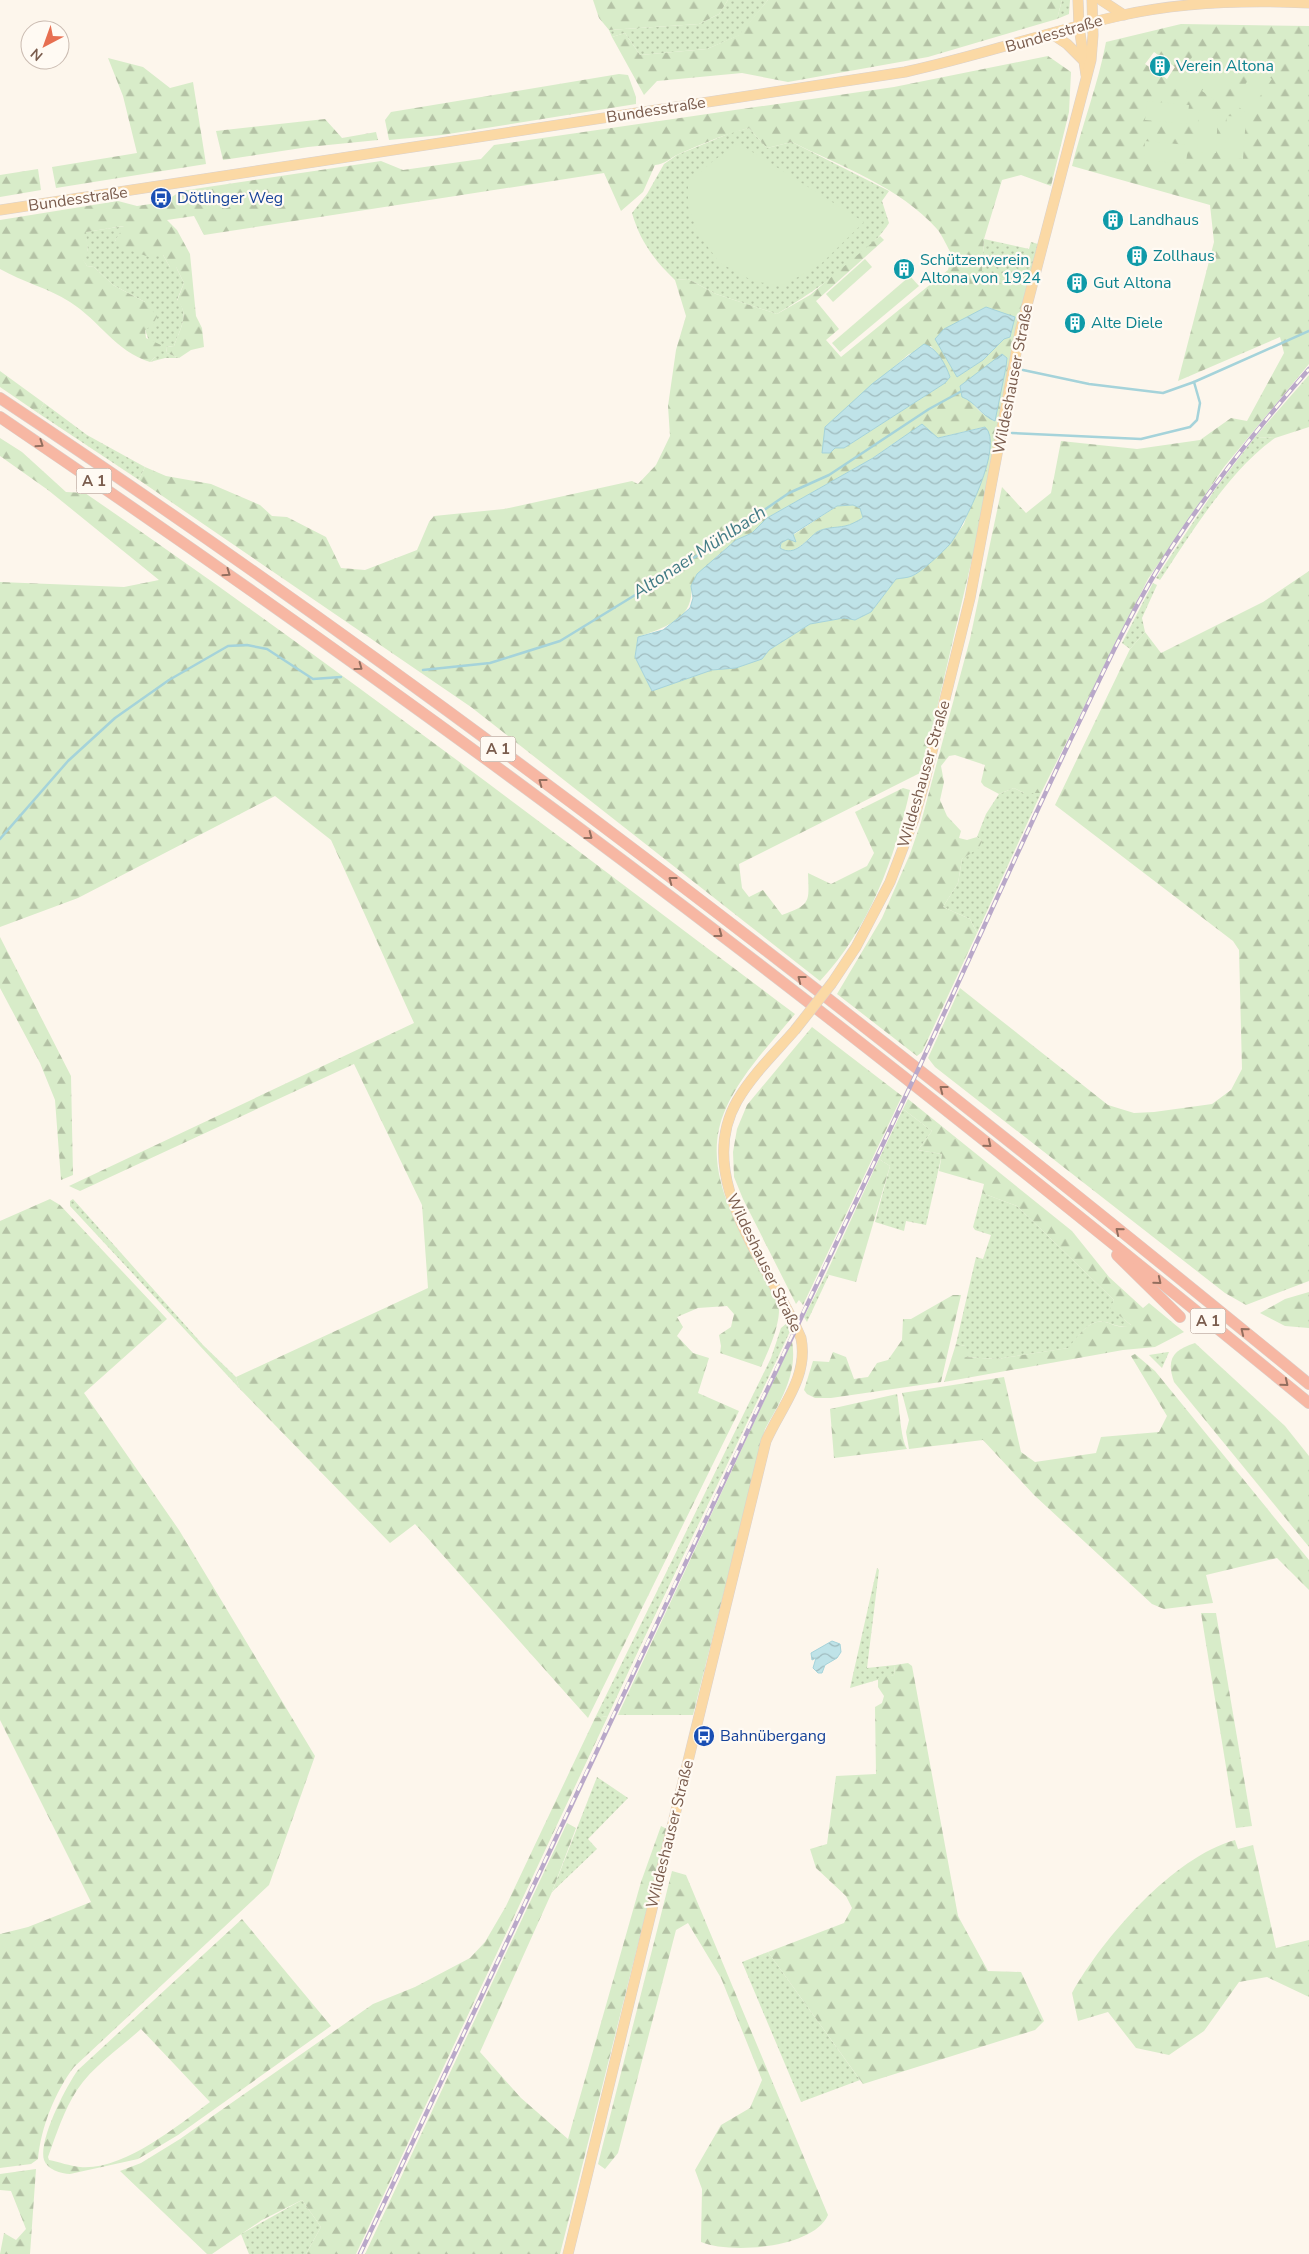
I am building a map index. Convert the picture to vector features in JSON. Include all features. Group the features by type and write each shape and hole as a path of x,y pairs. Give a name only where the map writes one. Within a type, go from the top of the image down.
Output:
{"highway":[{"name":"A 1","path":"0,398 76,448 366,653 718,915 982,1120 1309,1384"},
{"name":"A 1","path":"0,416 187,545 503,772 741,950 1107,1239 1309,1403"},
{"path":"1107,1239 1118,1257 1180,1317"}],"main road":[{"name":"Wildeshauser Straße","path":"1078,0 1082,59 1086,76"},
{"name":"Wildeshauser Straße","path":"568,2254 760,1466 771,1430 795,1386 803,1364 801,1338 738,1214 728,1187 724,1161 726,1132 736,1102 757,1073 795,1030 832,983 856,947 886,890 903,851 922,793 970,598 1020,332 1091,60 1092,0"},
{"path":"1101,0 1124,15"},
{"name":"Bundesstraße","path":"0,210 906,72 959,61 1093,22 1124,15 1204,4 1266,1 1309,3"},
{"path":"1052,34 1067,44 1082,59"}],"green space":[{"path":"593,0 728,0 719,14 699,24 609,30 599,18"},
{"path":"728,0 768,0 740,35 707,49 640,55 625,33 612,37 609,30 699,24 719,14"},
{"path":"768,0 1062,0 1057,19 928,57 788,82 742,73 657,81 644,95 612,37 625,33 640,55 707,49 739,35"},
{"path":"1062,0 1070,0 1069,14 1057,19"},
{"path":"1181,24 1309,26 1309,364 1224,467 1148,579 1041,793 1024,793 1014,788 999,794 984,786 981,782 985,765 955,755 949,756 941,766 944,782 940,800 947,816 961,831 959,838 967,840 977,837 982,841 979,848 962,859 958,883 943,907 970,919 977,933 922,1052 917,1056 837,994 882,918 910,854 921,822 970,639 1002,487 1026,513 1051,493 1061,441 1137,449 1200,440 1231,418 1247,421 1284,353 1280,337 1178,381 1214,242 1210,205 1072,166 1099,74 1106,42","holes":["1154,52 1175,67 1167,79 1145,64"]},
{"path":"1198,48 1214,59 1190,94 1175,83"},
{"path":"1048,56 1071,72 1069,112 1051,186 1021,175 1002,180 984,239 982,272 1027,286 976,542 922,772 739,864 742,888 749,897 763,890 782,915 798,908 806,901 808,897 808,873 831,884 867,866 874,853 855,812 903,788 910,790 888,867 878,892 853,939 820,981 471,707 139,480 145,467 166,476 211,484 260,505 272,516 287,517 326,537 341,568 365,570 417,550 429,522 434,516 504,509 632,481 638,484 656,465 670,436 668,406 676,350 686,316 675,280 688,279 716,294 777,314 810,295 880,236 884,240 816,301 839,329 826,340 841,357 948,270 952,255 937,229 922,214 888,189 792,142 767,148 749,128 731,133 655,165 643,192 621,211 604,173 204,235 194,216 167,220 177,230 190,254 196,316 202,328 204,347 191,350 179,358 167,353 166,347 174,346 184,317 181,306 177,301 184,283 176,267 170,267 163,255 149,257 115,245 115,241 124,226 86,232 88,252 81,256 87,266 94,267 113,285 145,302 157,316 153,325 145,330 146,338 161,345 150,362 127,351 70,302 0,269 0,220 118,201 137,206 164,202 181,191 381,161 403,170 481,159 494,145 894,87","holes":["936,339 1004,339 983,360 957,377","931,346 950,377 945,383 844,448 835,448 824,439 825,427 909,354","1007,358 994,421 979,411 960,386","984,427 970,506 964,524 949,545 913,576 896,579 871,612 855,620 844,618 810,624 769,650 761,659 736,668 712,670 652,691 635,657 638,637 667,626 683,614 688,607 691,597 691,586 717,556 736,540 752,533 767,518 873,458 900,439 937,438"]},
{"path":"1226,56 1242,67 1218,102 1202,91"},
{"path":"108,58 143,67 170,88 193,82 206,164 56,188 52,167 137,153 123,96"},
{"path":"1256,68 1272,79 1248,114 1233,103"},
{"path":"619,74 628,75 636,97 636,104 442,135 389,140 385,120 391,112"},
{"path":"1147,101 1189,105 1187,124 1145,120"},
{"path":"1199,110 1218,111 1216,153 1197,152"},
{"path":"1227,116 1246,117 1243,159 1224,158"},
{"path":"325,119 342,138 376,132 378,140 308,147 223,160 216,131"},
{"path":"749,128 767,148 792,142 889,191 882,201 889,223 880,235 868,248 838,273 777,314 716,294 688,279 675,280 649,250 639,232 632,213 647,194 664,164 677,155 733,132"},
{"path":"1145,141 1188,145 1186,164 1144,160"},
{"path":"738,143 864,222 821,264 782,286 753,281 720,263 698,234 688,206 688,183 713,161"},
{"path":"38,169 41,190 0,197 0,175"},
{"path":"125,226 115,241 163,255 170,267 176,267 184,283 177,300 183,311 183,323 174,346 166,347 167,353 179,358 165,358 150,362 155,357 145,330 145,302 113,285 94,267 87,266 80,256 88,251 85,232"},
{"path":"984,239 1029,249 1031,242 1038,244 1027,286 982,272"},
{"path":"865,259 872,267 833,302 826,294"},
{"path":"910,276 919,286 840,352 832,343"},
{"path":"0,371 44,403 38,413 0,387"},
{"path":"1309,375 1309,427 1275,438 1255,437"},
{"path":"44,403 87,435 145,467 139,480 38,413"},
{"path":"1255,437 1275,438 1242,467 1198,523 1160,580 1156,578 1216,488"},
{"path":"0,438 22,452 66,492 85,493 354,684 795,1014 757,1059 733,1095 726,1108 719,1129 717,1150 718,1171 731,1211 778,1302 777,1326 761,1367 720,1353 719,1335 731,1327 734,1314 727,1306 698,1308 677,1317 683,1327 677,1336 693,1353 709,1358 698,1393 739,1411 588,1718 415,1524 390,1543 239,1388 236,1377 428,1288 422,1205 354,1064 80,1191 69,1186 414,1023 331,840 275,796 78,898 0,927 0,582 124,587 159,580 48,490 0,456"},
{"path":"853,505 860,508 863,518 847,525 820,530 791,551 780,548 781,543 837,506"},
{"path":"1309,571 1309,1281 1246,1305 1225,1293 935,1067 928,1058 960,988 1108,1105 1134,1113 1154,1112 1212,1104 1231,1090 1242,1069 1239,950 1233,941 1055,805 1130,649 1145,632 1161,653 1263,602"},
{"path":"1153,583 1157,585 1142,618 1145,632 1130,649 1122,643"},
{"path":"1014,788 1024,793 1041,793 977,933 970,919 943,907 958,883 962,859 982,841 977,837 986,814 999,794"},
{"path":"0,937 71,1076 73,1175 61,1180 55,1100 40,1063 0,988"},
{"path":"812,1027 902,1096 803,1305 799,1300 796,1304 743,1199 734,1177 733,1152 737,1129 747,1105"},
{"path":"908,1099 1072,1231 1109,1277 1143,1308 1149,1303 1184,1332 1155,1347 1123,1350 944,1382 956,1344 965,1346 965,1357 997,1359 1068,1348 1084,1330 1094,1323 1105,1322 1121,1327 1131,1325 1110,1308 1114,1300 1017,1206 982,1193 984,1184 939,1171 942,1154 918,1150 932,1131 903,1109"},
{"path":"903,1109 932,1131 918,1150 942,1154 926,1225 906,1221 904,1231 875,1222 890,1166 879,1159"},
{"path":"879,1159 890,1166 856,1282 826,1274"},
{"path":"982,1193 1017,1206 1114,1300 1111,1308 1132,1326 1121,1326 1105,1322 1094,1323 1080,1334 1069,1348 997,1359 965,1357 965,1346 956,1344 976,1257 983,1259 991,1235 975,1230 973,1227"},
{"path":"50,1199 60,1205 167,1319 84,1393 179,1530 315,1756 269,1885 74,2067 61,2087 50,2110 42,2135 38,2159 31,2164 0,2168 0,1934 28,1927 91,1902 0,1720 0,1221"},
{"path":"73,1199 203,1345 236,1377 239,1388 70,1206 70,1201"},
{"path":"826,1274 829,1275 807,1322 804,1317"},
{"path":"1309,1292 1309,1328 1285,1326 1260,1313 1285,1299"},
{"path":"953,1295 961,1295 941,1382 831,1398 815,1398 804,1390 813,1361 829,1362 833,1352 846,1357 854,1379 868,1377 877,1363 888,1360 902,1340 903,1319 911,1319"},
{"path":"787,1323 792,1327 608,1716 595,1718 771,1358 781,1328"},
{"path":"792,1341 793,1353 790,1376 782,1398 765,1429 693,1715 618,1715"},
{"path":"1195,1343 1285,1426 1309,1456 1309,1547 1174,1382 1171,1367 1173,1356 1181,1349"},
{"path":"1168,1352 1162,1368 1149,1355"},
{"path":"1135,1354 1155,1371 1309,1560 1309,1590 1277,1558 1206,1575 1213,1603 1164,1609 1152,1604 1034,1495 983,1440 909,1449 906,1432 909,1420 902,1393 1004,1377 1021,1452 1035,1462 1096,1453 1101,1437 1159,1432 1167,1416 1131,1356"},
{"path":"897,1394 902,1430 907,1449 834,1458 830,1409"},
{"path":"877,1568 879,1570 867,1668 895,1665 894,1675 850,1688"},
{"path":"1201,1613 1216,1613 1252,1826 1236,1828"},
{"path":"908,1663 912,1666 958,1916 988,1971 1021,1972 1044,2021 1035,2030 863,2084 768,1952 844,1923 852,1908 846,1896 816,1868 810,1849 827,1844 836,1776 876,1774 875,1707 882,1703 884,1696 878,1687 878,1678 894,1675 895,1665"},
{"path":"608,1716 356,2254 306,2254 321,2227 302,2200 262,2220 212,2254 207,2254 120,2171 141,2163 180,2139 373,2004 415,1987 470,1958 485,1942 506,1906 595,1718"},
{"path":"597,1777 628,1798 588,1839 597,1849 552,1892"},
{"path":"567,1823 576,1828 552,1892 480,2052 521,2098 568,2139 641,1882 661,1826 667,1829 560,2254 365,2254"},
{"path":"1235,1840 1238,1849 1253,1845 1276,1948 1309,1940 1309,1997 1267,1977 1239,1982 1204,2031 1169,2055 1136,2048 1108,2012 1078,2021 1072,1993 1085,1971 1121,1925 1164,1881 1188,1863 1211,1849"},
{"path":"672,1871 686,1875 828,2215 819,2226 806,2235 789,2242 750,2248 731,2248 701,2242 702,2189 695,2170 721,2125 750,2108 762,2080 721,1978 688,1923 676,1930 618,2153 605,2169 598,2164"},
{"path":"242,1919 331,2026 178,2135 138,2159 66,2174 48,2166 44,2160 43,2151 54,2114 78,2070","holes":["141,2029 210,2102 149,2145 114,2162 80,2167 49,2160 48,2157 68,2106 83,2081"]},
{"path":"768,1952 860,2080 801,2102 742,1962"},
{"path":"36,2169 30,2254 0,2254 4,2233 16,2240 26,2229 11,2191 0,2190 0,2174"},
{"path":"302,2200 321,2227 306,2254 249,2254 241,2234"}],"water":[{"path":"986,307 1015,317 1010,337 1004,339 983,360 957,377 935,339 944,329"},
{"path":"924,344 933,349 943,362 950,377 945,383 844,448 835,448 830,453 822,453 825,427 872,384"},
{"path":"1002,354 1007,358 995,421 962,397 960,386"},
{"path":"922,424 938,438 985,427 990,436 990,450 980,485 964,521 950,544 932,562 916,574 896,579 871,612 855,620 844,618 810,624 769,650 762,659 736,668 712,670 652,691 635,657 638,637 663,630 690,608 693,598 691,586 697,574 736,540 752,533 767,518 873,458","holes":["853,505 860,508 863,518 854,523 820,530 805,543 791,551 780,548 781,543 788,539 796,542 793,534 837,506"]},
{"path":"832,1641 840,1644 841,1652 837,1658 825,1665 822,1673 818,1673 813,1668 816,1658 812,1660 811,1653"}],"waterway":[{"name":"Altonaer Mühlbach","path":"1012,433 1141,439 1190,427 1197,420 1200,403 1194,382 1309,331"},
{"path":"1023,370 1089,384 1163,393 1194,382"},
{"name":"Altonaer Mühlbach","path":"423,670 490,663 560,641 676,570 789,493 829,475 929,409 960,392"},
{"name":"Altonaer Mühlbach","path":"0,839 68,761 115,718 169,680 228,646 247,645 267,649 313,679 341,677"}],"railway":[{"path":"360,2254 1121,635 1156,572 1209,493 1248,442 1309,369"}],"place":[{"name":"Verein Altona","path":"1160,66"},
{"name":"Dötlinger Weg","path":"161,198"},
{"name":"Landhaus","path":"1113,220"},
{"name":"Zollhaus","path":"1137,256"},
{"name":"Schützenverein Altona von 1924","path":"904,269"},
{"name":"Gut Altona","path":"1077,283"},
{"name":"Alte Diele","path":"1075,323"},
{"name":"Bahnübergang","path":"704,1736"}]}
